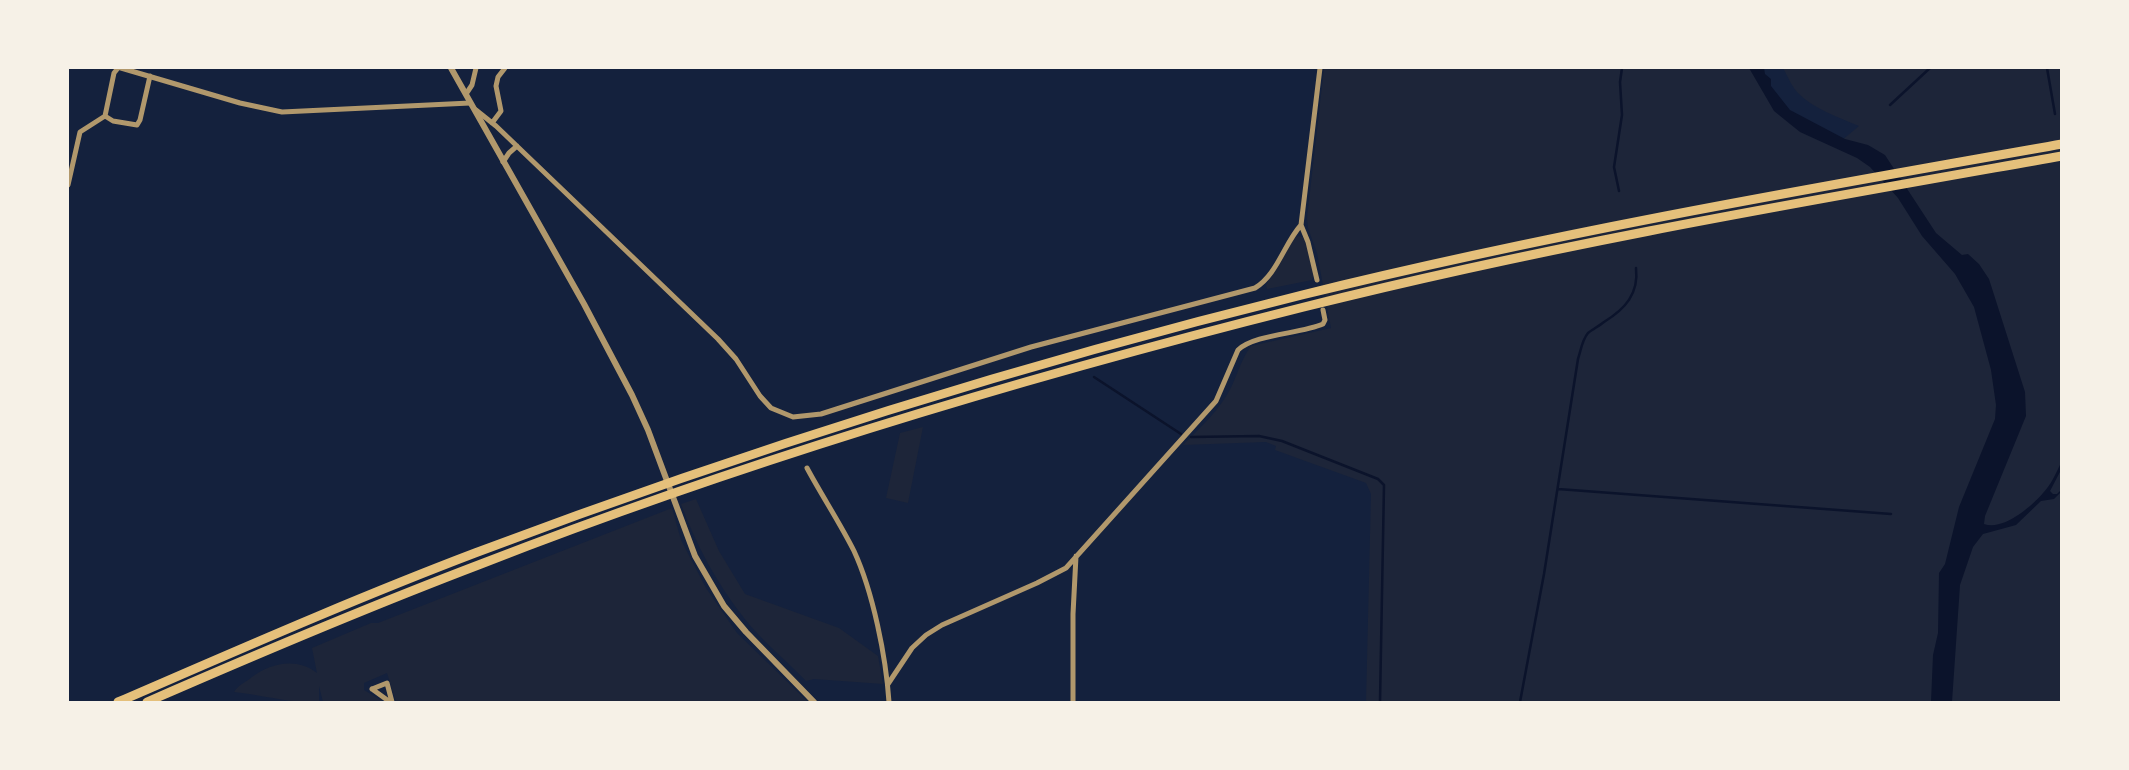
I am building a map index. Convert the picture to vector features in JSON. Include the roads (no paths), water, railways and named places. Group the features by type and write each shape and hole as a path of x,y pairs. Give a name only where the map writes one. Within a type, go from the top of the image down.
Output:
{"highway":[{"path":"118,702 274,634 472,554 657,487 885,412 1095,350 1301,295 1508,248 1845,183 2062,144"},
{"path":"147,702 280,644 483,563 658,499 880,426 1104,359 1307,306 1511,260 1680,225 2062,156"}],"street":[{"path":"68,185 80,132 105,116 114,73 120,68 240,103 282,112 472,106 517,146 718,339 736,359 760,396 772,408 793,417 821,414 1031,347 1255,288 1264,282 1292,235 1301,225"},
{"path":"451,68 628,387 648,430 678,516 695,556 724,606 746,632 814,702"},
{"path":"466,94 472,85 476,68"},
{"path":"492,123 501,111 496,86 498,77 505,68"},
{"path":"1317,280 1308,242 1301,225 1320,68"},
{"path":"105,116 113,121 137,125 140,120 150,76"},
{"path":"503,162 517,146"},
{"path":"888,684 912,648 942,625 1066,568 1216,401 1238,350 1243,345 1256,340 1313,328 1323,324 1325,320 1323,310"},
{"path":"807,468 854,552 876,618 888,684 889,702"},
{"path":"1072,702 1076,555"}],"waterway":[{"path":"1619,191 1614,167 1622,115 1620,82 1622,68"},
{"path":"1890,105 1930,68"},
{"path":"2047,68 2055,114"},
{"path":"1520,702 1544,574 1578,359 1588,333 1612,317 1629,300 1635,286 1636,268"},
{"path":"1094,377 1181,434"},
{"path":"1191,437 1259,436 1282,441 1378,479 1384,485 1380,702"},
{"path":"1558,489 1891,514"}]}
